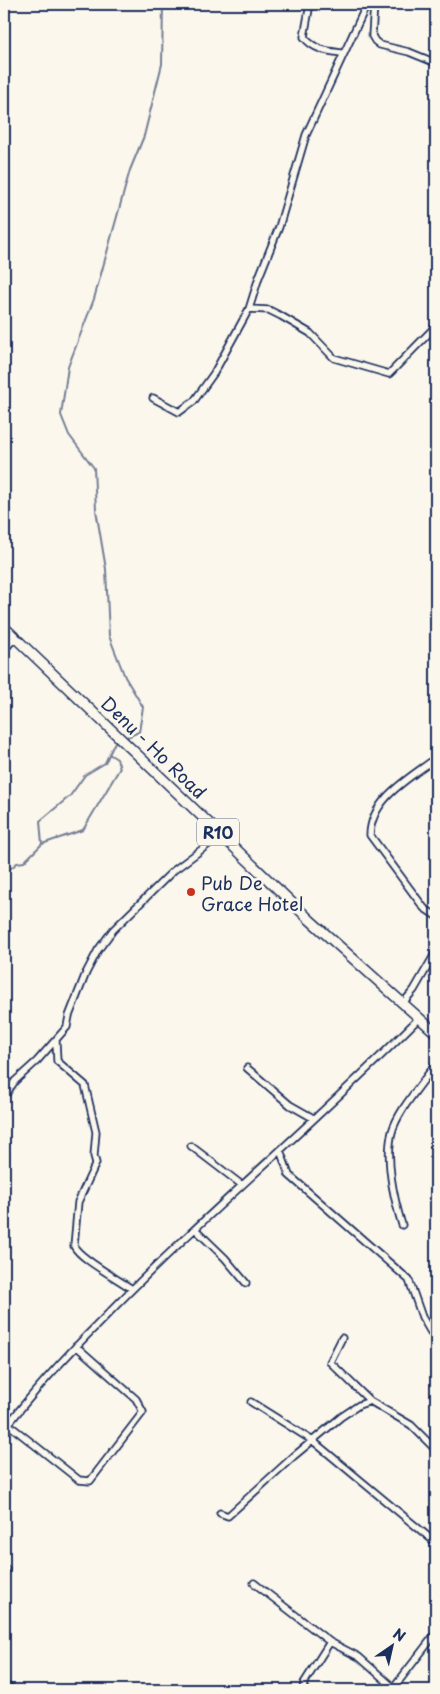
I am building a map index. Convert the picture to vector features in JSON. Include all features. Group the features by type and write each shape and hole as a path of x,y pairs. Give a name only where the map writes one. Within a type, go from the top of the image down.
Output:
{"main road":[{"name":"Denu - Ho Road","path":"4,627 310,920 436,1033"}],"street":[{"path":"310,4 304,37 310,45 317,49 342,53"},
{"path":"153,398 180,412 194,401 232,345 250,309 259,277 279,227 306,135 333,80 342,53 367,4"},
{"path":"374,4 372,36 380,46 409,52 436,63"},
{"path":"250,309 269,310 281,316 310,333 334,358 389,374 436,326"},
{"path":"4,650 15,638"},
{"path":"436,758 387,797 376,810 370,826 370,836 407,882 419,903 436,916"},
{"path":"4,1097 15,1081 56,1041 67,1027 77,993 94,958 113,930 173,871 221,835"},
{"path":"402,1004 435,960 436,952"},
{"path":"4,1430 24,1402 132,1289 313,1118 360,1078 419,1018"},
{"path":"56,1041 57,1061 85,1085 96,1132 94,1156 96,1163 78,1202 74,1246 84,1259 100,1266 132,1289"},
{"path":"402,1225 392,1180 390,1151 392,1132 436,1063"},
{"path":"247,1068 274,1093 313,1118"},
{"path":"192,1146 242,1185"},
{"path":"280,1150 289,1174 409,1280 422,1318 436,1341"},
{"path":"195,1229 225,1258 246,1283"},
{"path":"342,1338 330,1362 370,1401 411,1425 436,1450"},
{"path":"8,1424 79,1480 90,1481 143,1412 136,1399 76,1346"},
{"path":"220,1513 228,1516 294,1456 353,1408 370,1401"},
{"path":"251,1402 313,1441 436,1543"},
{"path":"254,1583 330,1642 359,1657 393,1689 436,1633"},
{"path":"306,1690 303,1688 304,1683 330,1642"},
{"path":"4,1685 14,1690"}],"waterway":[{"path":"127,737 139,732 143,707 125,677 109,636 106,569 96,510 94,468 69,435 61,415 68,367 94,299 130,170 144,136 162,64 163,4"},
{"path":"4,874 17,863 24,862 42,844 40,821 70,796 85,775 105,763 115,742"},
{"path":"42,844 83,830 120,768 117,759 109,754"}],"place":[{"name":"Pub De Grace Hotel","path":"191,892"}]}
